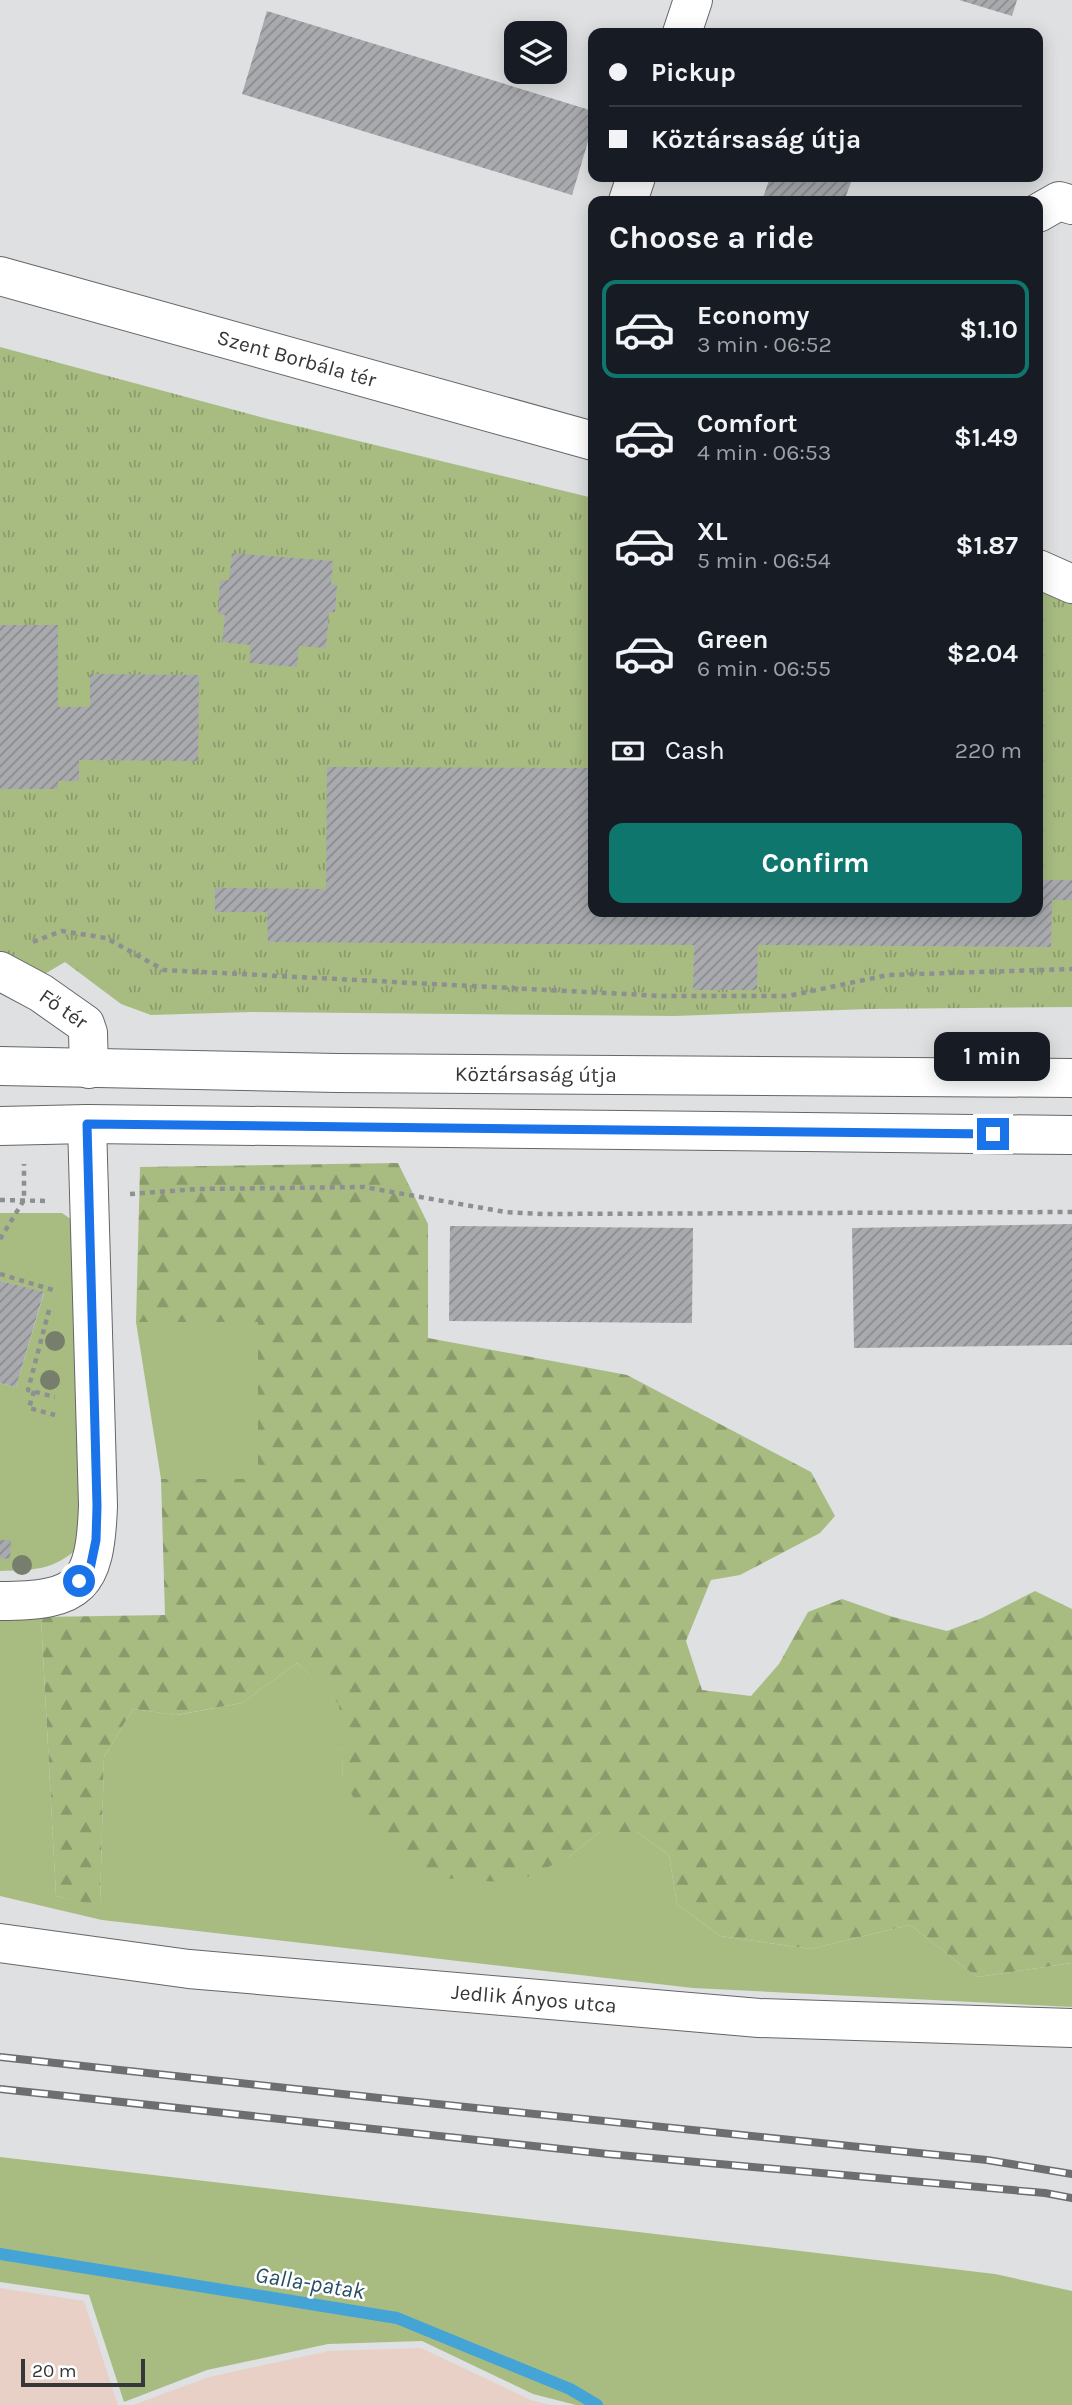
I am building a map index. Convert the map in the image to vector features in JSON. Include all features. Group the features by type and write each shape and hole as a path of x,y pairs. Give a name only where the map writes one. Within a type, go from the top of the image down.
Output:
{"street":[{"path":"684,28 693,0"},
{"path":"1043,209 1059,201 1072,205"},
{"name":"Szent Borbála tér","path":"0,275 588,440"},
{"path":"1043,571 1072,584"},
{"name":"Fő tér","path":"13,958 41,993 85,1024 88,1033 89,1069"},
{"name":"Köztársaság útja","path":"0,1066 1072,1078"},
{"path":"0,1126 87,1124 1072,1135"},
{"path":"0,1601 45,1600 68,1593 90,1569 94,1550 97,1506 87,1124"},
{"name":"Jedlik Ányos utca","path":"0,1942 189,1969 759,2018 1072,2028"}],"path":[{"path":"13,958 62,931 106,938 164,970 663,996 788,996 888,975 1072,969"},
{"path":"0,1200 89,1198 198,1189 364,1187 505,1212 544,1214 1072,1212"},
{"path":"0,1239 24,1200"},
{"path":"0,1274 54,1290 28,1390 61,1398 55,1415"},
{"path":"34,1391 29,1408 66,1418"}],"shaded area":[{"path":"0,2288 84,2301 118,2405 0,2405"},
{"path":"421,2348 531,2400 551,2405 133,2405 209,2377 329,2351"}],"green space":[{"path":"0,347 268,419 588,497 588,917 1043,917 1043,571 1072,584 1072,1007 869,1009 675,1016 251,1012 151,1015 121,1004 65,962 26,985 0,971"},
{"path":"398,1163 428,1224 428,1338 627,1375 811,1472 835,1516 820,1533 740,1575 711,1580 686,1641 702,1690 751,1696 779,1664 808,1612 842,1599 893,1617 947,1631 982,1618 1035,1591 1072,1609 1072,1963 977,1977 910,1925 810,1949 720,1936 677,1904 669,1855 637,1832 600,1832 567,1858 515,1883 443,1878 378,1843 343,1778 339,1704 297,1663 242,1703 176,1715 133,1709 104,1757 100,1906 56,1896 41,1617 165,1615 161,1479 258,1479 258,1322 136,1322 140,1167"},
{"path":"0,1213 62,1213 75,1222 80,1241 79,1547 60,1561 42,1568 0,1571 0,1383 16,1387 44,1293 0,1281"},
{"path":"136,1322 258,1322 258,1479 161,1479"},
{"path":"0,1617 41,1617 56,1896 100,1905 104,1757 133,1709 177,1715 242,1703 297,1663 340,1704 343,1778 567,1858 600,1832 637,1832 669,1855 677,1904 720,1936 810,1949 910,1925 977,1977 1072,1963 1072,2007 693,1988 102,1920 0,1896"},
{"path":"0,2157 995,2274 1072,2291 1072,2405 576,2405 533,2394 422,2341 328,2344 207,2370 124,2402 89,2295 0,2282"}],"building":[{"path":"959,0 1017,0 1012,16"},
{"path":"267,11 588,109 588,142 572,195 242,94"},
{"path":"768,182 851,182 846,196 764,196"},
{"path":"232,553 333,561 331,584 337,585 335,612 329,612 326,648 299,646 297,667 249,663 251,645 222,642 225,615 218,615 220,580 229,580"},
{"path":"0,625 58,625 58,707 90,707 90,674 199,675 198,761 79,760 79,781 58,781 58,789 0,789"},
{"path":"327,767 588,768 588,917 1043,917 1043,880 1072,880 1072,900 1052,900 1051,947 758,945 757,990 693,990 694,945 268,942 267,912 215,912 215,888 326,889"},
{"path":"1072,1224 1072,1345 854,1348 852,1228"},
{"path":"450,1226 693,1228 692,1323 449,1321"},
{"path":"0,1281 44,1292 16,1387 0,1383"},
{"path":"0,1540 11,1540 10,1559 0,1558"}],"waterway":[{"name":"Galla-patak","path":"0,2254 397,2318 570,2389 597,2405"}],"railway":[{"path":"0,2057 987,2160 1072,2174"},
{"path":"0,2089 608,2154 1045,2193 1072,2198"}],"route":[{"path":"79,1581 90,1569 96,1540 97,1506 87,1124 993,1134"}]}
